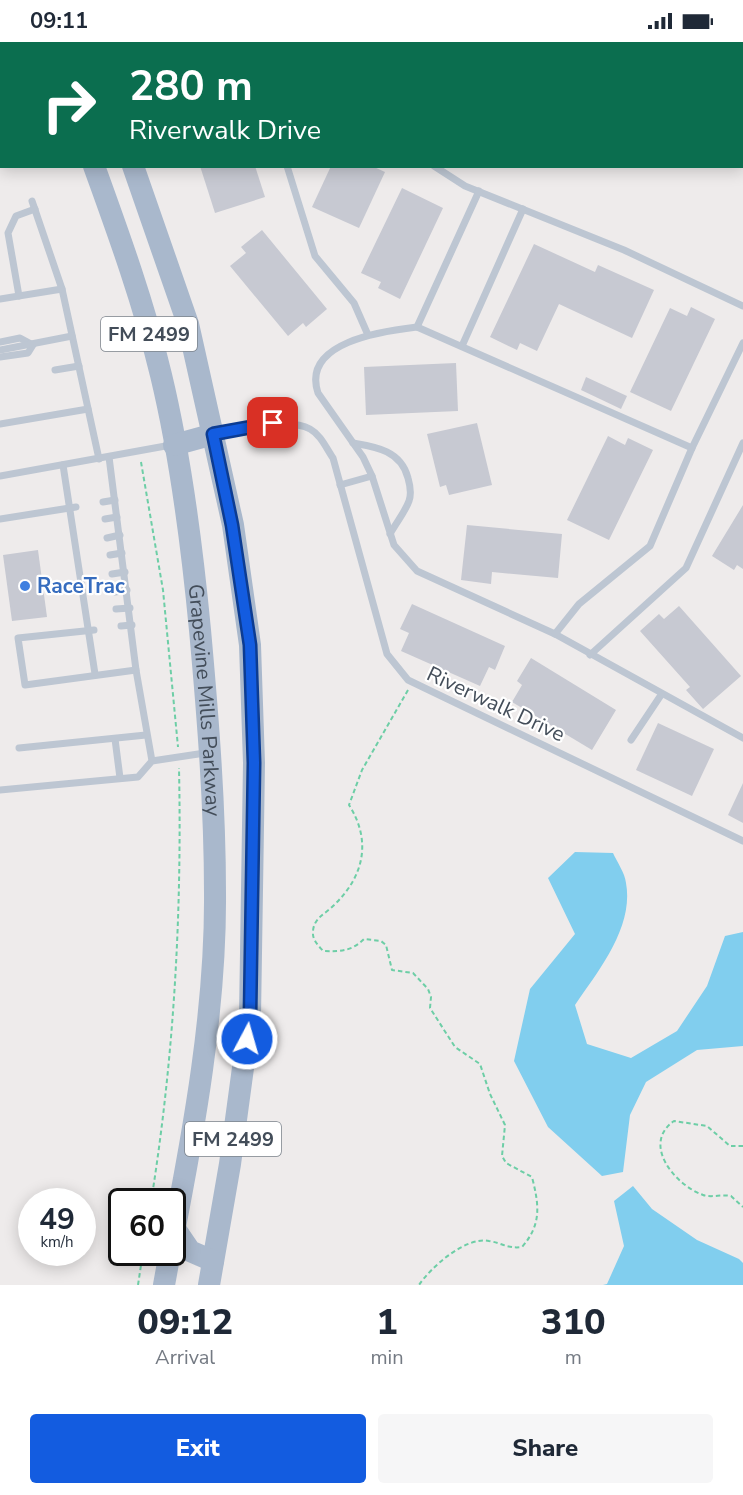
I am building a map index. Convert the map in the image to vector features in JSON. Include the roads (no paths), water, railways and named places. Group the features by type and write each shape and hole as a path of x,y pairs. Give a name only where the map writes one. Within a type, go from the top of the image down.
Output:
{"main road":[{"name":"Grapevine Mills Parkway","path":"95,168 125,253 158,365 174,445 195,583 211,752 215,895 212,964 202,1064 184,1188"},
{"name":"Grapevine Mills Parkway","path":"134,168 188,324 232,525 250,645 254,763 250,1016 209,1285"},
{"path":"174,445 213,434"},
{"path":"186,1247 213,1261"},
{"path":"164,1285 167,1266"}],"lane":[{"path":"287,168 315,256 354,303 368,335"},
{"path":"438,168 479,191 624,250 743,306"},
{"path":"417,327 479,191"},
{"path":"32,201 62,289 99,459"},
{"path":"19,296 8,233 16,216 35,209"},
{"path":"462,346 523,209"},
{"path":"0,299 62,289"},
{"path":"692,448 417,327 368,335 336,347 319,368 314,382 318,393 353,443 372,476 394,545 417,571 555,634 661,695 743,738"},
{"path":"0,350 72,336"},
{"path":"0,342 20,338 33,345"},
{"path":"555,634 579,604 650,546 692,448 743,343"},
{"path":"0,357 28,353 33,345"},
{"path":"55,369 79,366"},
{"path":"0,424 88,409"},
{"name":"Riverwalk Drive","path":"213,434 273,423 309,428 321,438 333,458 387,654 412,682 743,841"},
{"path":"353,443 377,447 394,454 406,469 411,487 409,501 390,534"},
{"path":"590,655 686,568 743,443"},
{"path":"0,476 174,445"},
{"path":"109,457 130,608 136,670 152,761"},
{"path":"63,465 75,524 95,674"},
{"path":"340,485 372,476"},
{"path":"103,502 115,500"},
{"path":"0,519 72,508"},
{"path":"105,519 117,517"},
{"path":"107,537 120,535"},
{"path":"110,555 123,553"},
{"path":"112,574 125,572"},
{"path":"115,592 127,590"},
{"path":"116,609 130,608"},
{"path":"121,626 132,625"},
{"path":"90,631 18,638 26,685 136,670"},
{"path":"631,741 661,695"},
{"path":"19,748 146,735"},
{"path":"115,739 120,778"},
{"path":"0,790 138,777 152,761 211,752"}],"water":[{"path":"575,852 613,853 623,871 627,899 620,932 604,963 575,1005 587,1044 631,1058 677,1031 707,986 725,936 743,932 743,1046 697,1050 646,1082 630,1115 623,1172 602,1176 548,1127 514,1061 530,989 575,934 548,878"},
{"path":"633,1186 652,1209 697,1240 739,1259 743,1263 743,1285 603,1285 607,1284 624,1246 614,1201"}],"place":[{"name":"RaceTrac","path":"25,586"}]}
